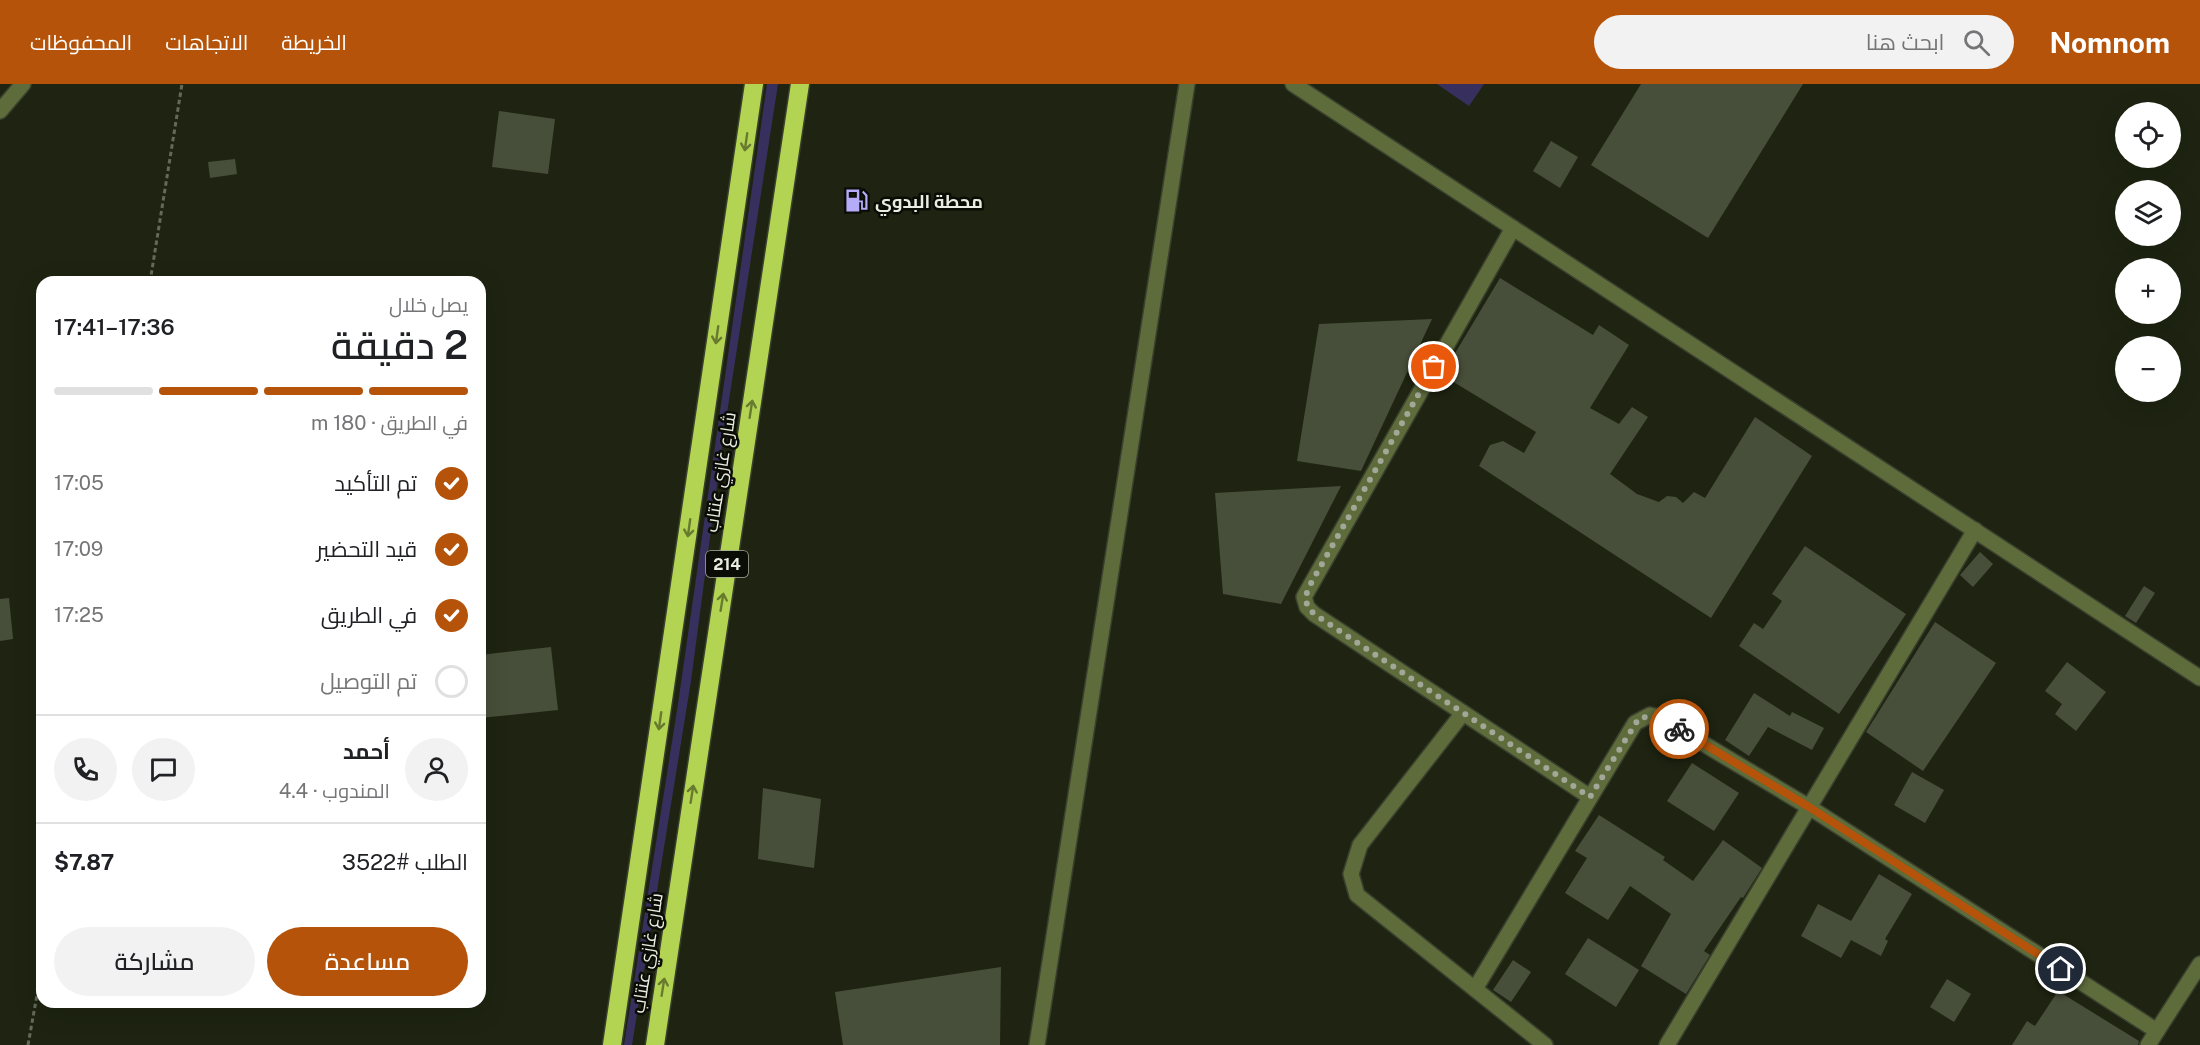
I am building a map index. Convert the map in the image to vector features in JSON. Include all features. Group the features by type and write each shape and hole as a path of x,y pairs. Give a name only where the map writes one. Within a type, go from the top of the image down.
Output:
{"highway":[{"name":"214","path":"612,1045 754,84"},
{"name":"شارع غازي عنتاب","path":"655,1045 800,84"}],"street":[{"path":"0,111 22,84"},
{"path":"1037,1045 1187,84"},
{"path":"1293,84 2200,678"},
{"path":"1513,228 1304,597 1307,607 1314,614 1590,797"},
{"path":"1668,1045 1975,530"},
{"path":"1463,713 1360,845 1351,874 1357,895 1545,1045"},
{"path":"1474,989 1635,723 1650,715 1659,717 1809,807 2157,1031"},
{"path":"2148,1045 2200,964"}],"path":[{"path":"151,276 182,84"},
{"path":"28,1045 36,1000"}],"shaded area":[{"path":"767,84 778,84 723,439 691,681 632,1045 624,1045 678,704"},
{"path":"1437,84 1484,84 1469,106"}],"building":[{"path":"1641,84 1803,84 1708,238 1591,165"},
{"path":"499,111 555,119 548,174 492,167"},
{"path":"1551,141 1578,157 1560,188 1533,171"},
{"path":"235,159 237,174 210,178 208,162"},
{"path":"1500,278 1593,335 1599,325 1629,345 1590,408 1619,424 1632,407 1648,417 1610,474 1637,494 1659,502 1667,496 1676,497 1683,503 1694,492 1705,498 1755,417 1812,456 1711,618 1479,466 1490,445 1503,441 1524,453 1536,432 1442,375"},
{"path":"1432,319 1361,471 1297,461 1319,324"},
{"path":"1341,486 1281,604 1223,594 1215,493"},
{"path":"1805,546 1906,614 1839,714 1739,646 1754,623 1763,629 1782,601 1772,594"},
{"path":"1980,552 1993,564 1973,587 1960,575"},
{"path":"2144,586 2155,593 2136,623 2125,616"},
{"path":"9,598 13,639 0,641 0,599"},
{"path":"1935,622 1996,663 1923,771 1866,732"},
{"path":"551,647 558,710 486,717 486,654"},
{"path":"2067,662 2106,692 2076,731 2055,714 2062,704 2045,691"},
{"path":"1754,693 1790,716 1792,712 1824,728 1812,750 1768,727 1749,756 1725,740"},
{"path":"1692,763 1739,793 1714,831 1667,801"},
{"path":"1912,772 1944,790 1925,823 1894,805"},
{"path":"763,788 821,799 814,868 758,859"},
{"path":"1599,815 1665,857 1663,860 1693,881 1723,840 1762,868 1704,951 1710,955 1686,994 1641,966 1671,914 1630,886 1608,920 1565,893 1587,858 1575,851"},
{"path":"1879,874 1912,894 1885,939 1888,941 1881,956 1851,940 1841,958 1801,936 1818,904 1851,921"},
{"path":"1588,938 1639,970 1616,1007 1565,974"},
{"path":"1513,960 1531,972 1511,1002 1493,990"},
{"path":"1001,967 1000,1045 843,1045 835,992"},
{"path":"1947,979 1971,994 1954,1022 1930,1007"},
{"path":"2058,991 2139,1041 2138,1045 2012,1045 2027,1021 2035,1026"}],"way so far":[{"path":"1434,367 1310,585 1304,597 1307,607 1314,614 1590,797 1639,718 1650,715 1659,717 1679,729"}],"place":[{"name":"محطة البدوي","path":"857,201"}],"route":[{"path":"1679,729 1809,807 2061,969"}]}
